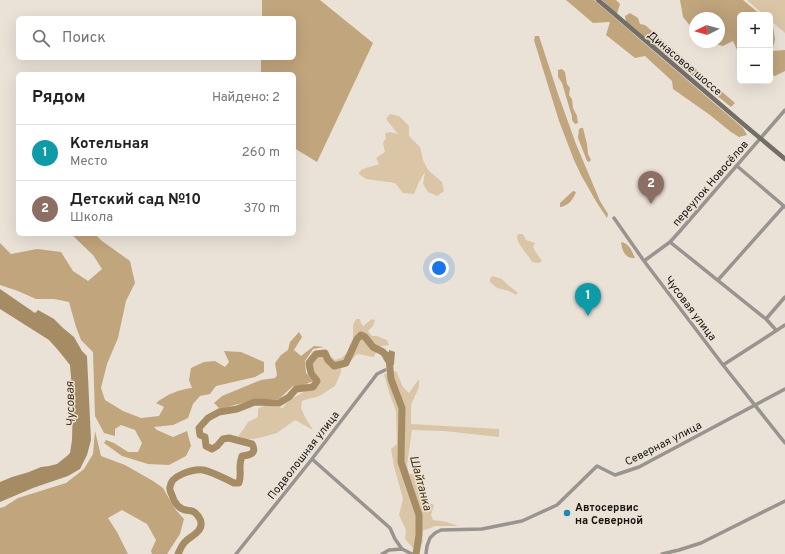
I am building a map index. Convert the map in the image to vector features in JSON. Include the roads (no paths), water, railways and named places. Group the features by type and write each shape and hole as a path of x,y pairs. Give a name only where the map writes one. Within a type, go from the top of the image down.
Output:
{"street":[{"name":"Динасовое шоссе","path":"598,0 785,159"},
{"name":"переулок Новосёлов","path":"644,261 670,242 785,110"},
{"path":"718,280 784,207 737,166"},
{"name":"Чусовая улица","path":"614,218 644,261 723,365 785,442"},
{"path":"670,242 766,319 776,330"},
{"path":"766,319 785,297"},
{"path":"723,365 785,325"},
{"name":"Подволошная улица","path":"236,554 312,459 377,374 385,370"},
{"name":"Северная улица","path":"426,554 430,538 441,530 482,529 522,521 557,505 597,466 615,475 639,467 785,389"},
{"path":"312,459 390,528 395,539 402,548 412,554"},
{"path":"662,554 701,543 785,501"},
{"path":"382,554 389,550 402,548"}],"waterway":[{"name":"Шайтанка","path":"178,554 185,542 200,529 201,521 195,513 192,511 183,510 176,504 170,490 171,483 178,476 199,470 210,472 234,483 239,483 242,456 248,455 254,450 252,444 229,438 223,439 212,449 206,446 205,437 200,435 199,428 208,418 219,412 237,409 255,402 279,403 289,397 296,389 313,387 317,381 311,373 309,363 316,354 325,353 328,360 334,366 346,363 357,339 361,335 365,337 373,347 383,352"},
{"name":"Шайтанка","path":"389,359 391,379 402,408 401,462 419,515 419,535 416,554"}],"place":[{"name":"Детский сад №10","path":"651,204"},
{"name":"Котельная","path":"588,316"},
{"name":"Автосервис на Северной","path":"567,513"}],"water label":[{"name":"Чусовая","path":"70,404"}]}
